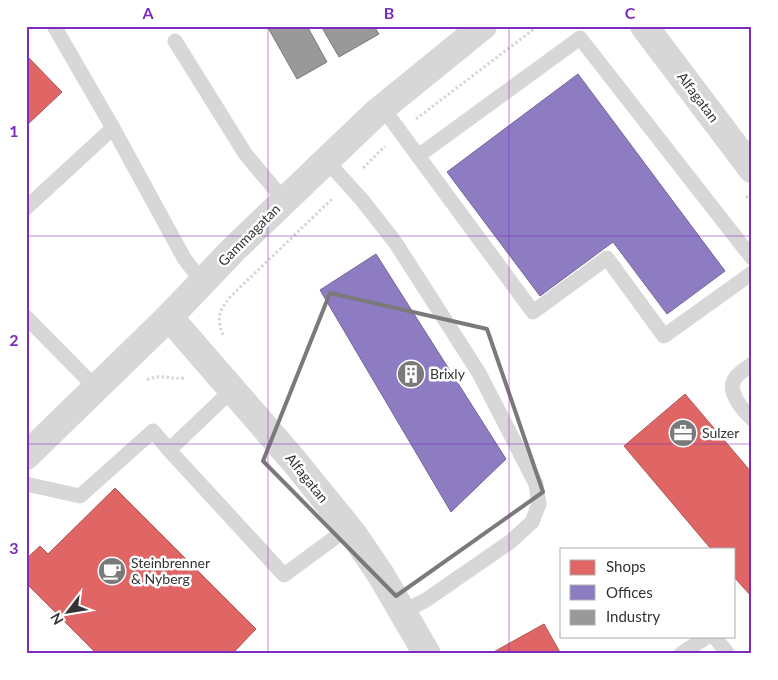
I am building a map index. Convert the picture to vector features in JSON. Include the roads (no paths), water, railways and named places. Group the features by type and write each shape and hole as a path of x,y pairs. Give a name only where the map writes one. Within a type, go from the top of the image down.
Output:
{"street":[{"name":"Gammagatan","path":"26,456 169,317 284,200 382,107 483,26"},
{"name":"Alfagatan","path":"644,26 752,169"},
{"name":"Alfagatan","path":"169,317 294,461 348,528 382,575 427,654"}],"lane":[{"path":"54,26 113,128 184,258 202,282"},
{"path":"418,156 580,38 752,258"},
{"path":"175,41 246,155 284,200"},
{"path":"382,107 533,312 607,258 664,336 752,273"},
{"path":"26,208 113,128"},
{"path":"326,160 362,200 395,242 479,373 536,484 539,504 532,522 510,542 426,600 403,612"},
{"path":"26,317 96,388"},
{"path":"752,364 735,378 732,385 735,397 752,419"},
{"path":"169,450 232,390"},
{"path":"26,484 80,496 153,431 284,575 348,528"},
{"path":"681,654 705,638"},
{"path":"716,638 728,654"}],"place":[{"name":"Brixly","path":"411,374"},
{"name":"Sulzer","path":"683,433"},
{"name":"Steinbrenner & Nyberg","path":"112,571"}]}
